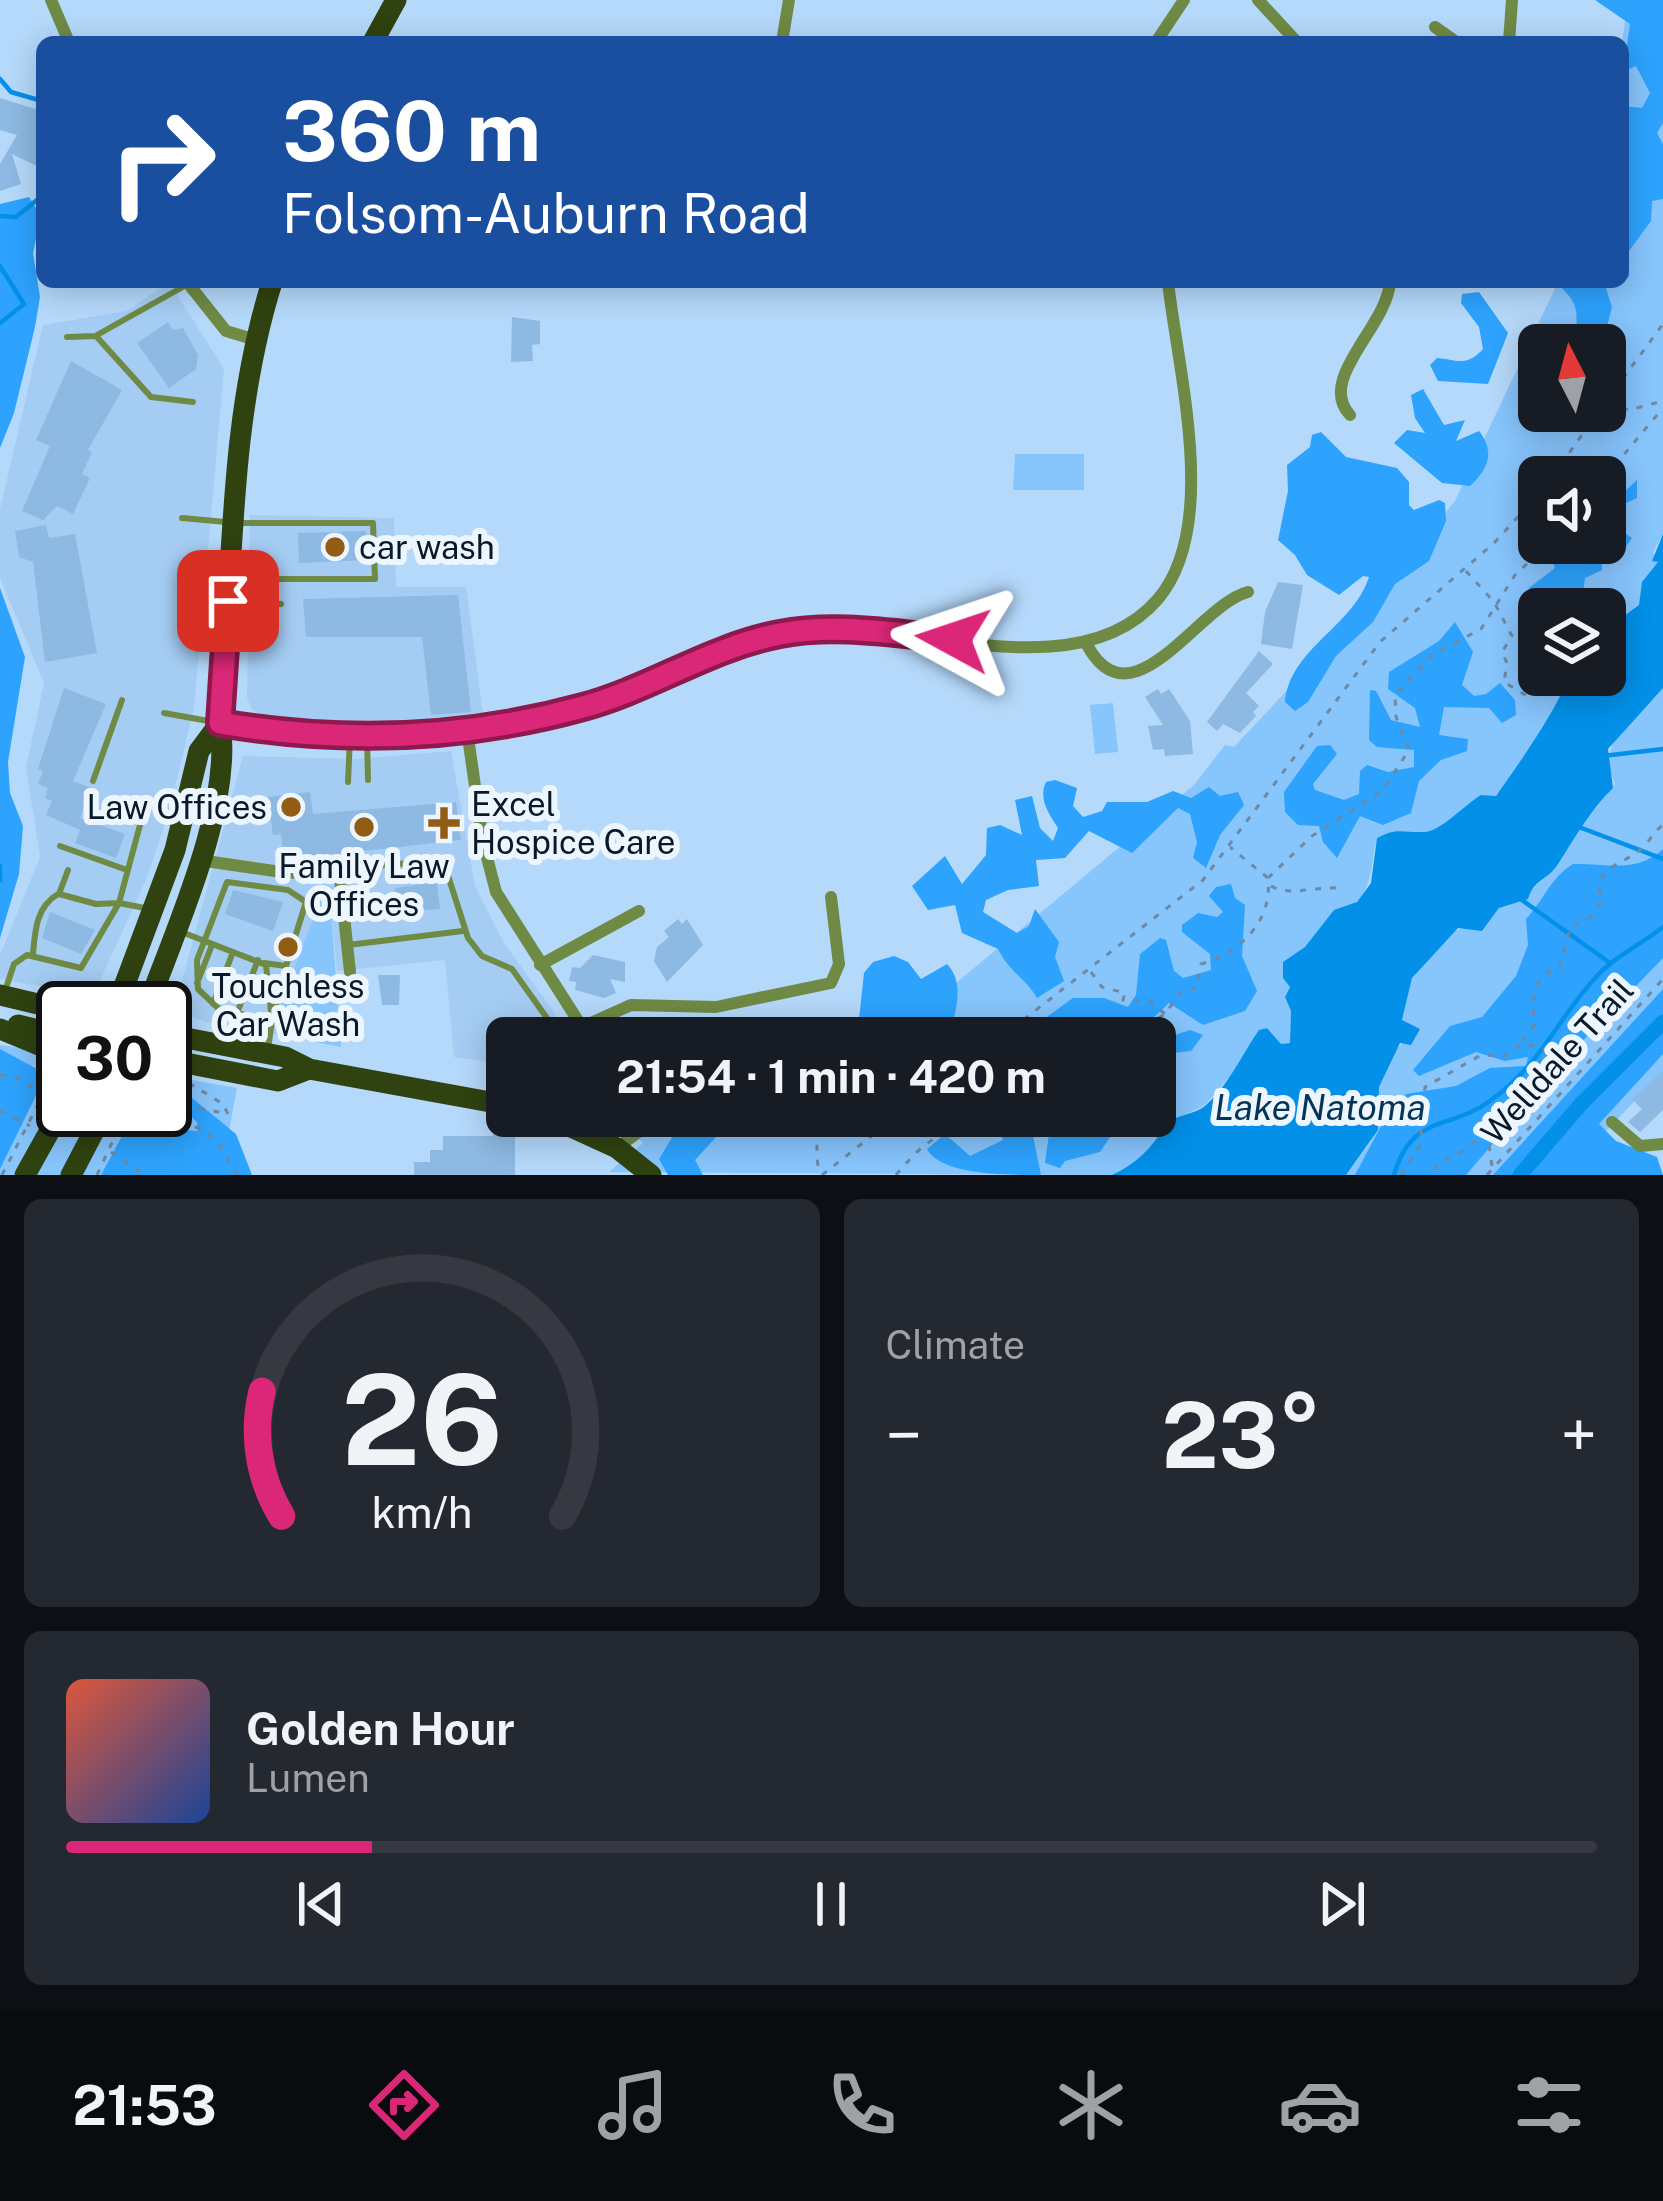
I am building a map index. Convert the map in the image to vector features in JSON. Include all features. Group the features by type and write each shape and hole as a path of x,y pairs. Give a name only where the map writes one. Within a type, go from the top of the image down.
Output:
{"main road":[{"path":"376,36 396,0"},
{"path":"157,981 198,860 225,754 220,723 231,523 256,340 270,288"},
{"path":"126,981 175,850 200,751 220,723"},
{"path":"2,996 36,1004"},
{"path":"0,1025 36,1031"},
{"path":"0,1025 36,1043"},
{"path":"192,1039 267,1053 309,1069 486,1101"},
{"path":"192,1064 278,1081 309,1069"},
{"path":"25,1175 46,1137"},
{"path":"71,1175 91,1137"},
{"path":"593,1137 617,1148 651,1175"}],"street":[{"path":"51,0 66,36"},
{"path":"783,36 789,0"},
{"path":"1160,36 1184,0"},
{"path":"1258,0 1292,36"},
{"path":"1509,36 1512,0"},
{"path":"1435,27 1448,36"},
{"path":"191,288 226,331 256,340"},
{"path":"220,723 350,738 467,730 584,707 782,633 840,629 1047,648 1086,644 1123,628 1154,604 1177,571 1190,534 1192,494 1169,288"},
{"path":"1350,415 1339,397 1341,378 1382,318 1389,288"},
{"path":"1086,644 1096,662 1112,673 1138,672 1176,650 1228,597 1248,592"},
{"path":"467,730 490,874 505,910 574,1017"},
{"path":"198,860 288,872 339,869 350,972"},
{"path":"608,1017 631,1005 716,1007 831,983 839,964 831,897"},
{"path":"540,964 639,911"},
{"path":"1612,1122 1640,1146 1663,1144"},
{"path":"617,1148 631,1137"}],"lane":[{"path":"67,337 96,336 178,288"},
{"path":"96,336 151,397 193,402"},
{"path":"182,518 231,523 374,523 375,579 229,590"},
{"path":"229,590 281,604"},
{"path":"93,781 122,700"},
{"path":"164,713 220,723"},
{"path":"348,782 350,738"},
{"path":"367,738 368,780"},
{"path":"2,996 14,964 33,954 81,968 119,903 147,800"},
{"path":"60,846 127,871"},
{"path":"339,869 441,859 465,931 482,956 512,969 546,1017"},
{"path":"33,954 36,925 46,902 59,894 68,870"},
{"path":"196,986 202,941 227,882 288,890 308,908 286,965 267,1053"},
{"path":"59,894 96,904 153,909"},
{"path":"175,930 261,962 286,965"},
{"path":"348,945 465,931"},
{"path":"196,986 212,944"},
{"path":"213,1004 233,952"},
{"path":"237,1013 261,962"},
{"path":"261,962 272,1021"},
{"path":"196,986 213,1004 272,1021"}],"path":[{"path":"1626,374 1663,324"},
{"path":"1626,409 1663,404"},
{"path":"1622,456 1663,404"},
{"path":"1028,1017 1179,901 1230,847 1366,659 1518,515"},
{"path":"1157,1017 1165,1014 1180,992 1197,988 1201,964 1241,946 1268,911 1269,882 1322,828 1382,791 1409,750 1396,717 1395,695 1430,656 1481,629 1527,564"},
{"path":"1465,569 1496,606 1512,636 1502,652 1507,662 1504,682 1518,691"},
{"path":"1401,1175 1420,1145 1425,1087 1481,1055 1505,1056 1522,1043 1524,1033 1534,1025 1530,998 1539,979 1560,966 1563,936 1577,921 1592,917 1601,902 1597,887 1603,873 1641,850 1663,825"},
{"path":"1230,847 1287,892 1319,886 1344,890"},
{"path":"1090,971 1102,987 1125,993 1123,1000 1150,1001 1165,1014"},
{"name":"Welldale Trail","path":"1487,1175 1663,980"},
{"path":"1431,1175 1442,1159 1466,1150 1528,1079 1541,1071 1546,1050 1522,1043"},
{"path":"0,1075 36,1079"},
{"path":"192,1084 213,1096 228,1114 192,1107"},
{"path":"2,1175 36,1109"},
{"path":"0,1111 20,1121"},
{"path":"1492,1168 1489,1145 1497,1118"},
{"path":"192,1125 216,1140 237,1175"},
{"path":"97,1175 115,1137"},
{"path":"816,1137 814,1158 821,1175 870,1137"},
{"path":"896,1175 931,1137"},
{"path":"111,1152 144,1175"}],"shaded area":[{"path":"1595,0 1663,0 1663,123 1657,133 1663,144 1663,199 1652,201 1651,221 1629,251 1629,107 1642,108 1650,93 1636,66 1629,69 1630,24"},
{"path":"1628,0 1663,0 1663,534 1653,552 1658,562 1645,579 1640,605 1626,615 1626,588 1518,588 1518,696 1560,696 1549,719 1495,796 1481,795 1432,831 1377,838 1363,894 1347,908 1334,911 1305,948 1283,962 1290,987 1285,997 1291,1011 1290,1043 1281,1044 1267,1028 1259,1030 1242,1062 1205,1105 1176,1119 1176,1017 915,1017 1194,785 1225,745 1234,747 1394,576 1455,501 1518,367 1518,432 1626,432 1626,324 1538,324 1555,288 1629,288 1629,36 1623,36"},
{"path":"29,197 36,208 33,253 40,297 14,413 0,448 0,204"},
{"path":"160,288 173,288 224,369 194,708 169,813 146,880 100,981 36,981 36,985 0,979 0,955 40,857 26,767 44,683 0,578 0,509 43,325 127,311"},
{"path":"1562,288 1606,288 1612,307 1608,324 1577,324 1573,303"},
{"path":"1479,292 1508,333 1488,384 1438,381 1430,365 1437,358 1467,360 1483,349 1479,327 1461,303 1462,294"},
{"path":"1423,389 1444,425 1465,420 1456,441 1479,431 1484,439 1488,460 1470,486 1442,483 1394,443 1407,430 1425,433 1415,418 1411,395"},
{"path":"1321,432 1346,457 1397,468 1409,482 1409,505 1414,510 1439,500 1445,503 1446,521 1429,561 1395,584 1373,622 1336,656 1308,702 1295,711 1285,702 1289,683 1310,652 1350,610 1369,577 1363,576 1339,595 1307,575 1278,540 1288,491 1287,465 1310,447 1312,435"},
{"path":"1015,454 1084,454 1084,490 1013,490"},
{"path":"1637,480 1637,498 1626,503 1626,490"},
{"path":"250,515 394,518 396,587 466,587 483,714 387,725 265,718 251,709 247,697"},
{"path":"1554,564 1602,564 1602,570 1585,578 1584,588 1529,588 1555,568"},
{"path":"0,588 25,657 8,762 10,793 23,826 19,874 0,938"},
{"path":"1455,622 1473,652 1462,685 1474,696 1500,683 1515,700 1516,715 1502,723 1489,708 1444,707 1439,735 1468,739 1467,751 1441,760 1419,781 1411,813 1383,825 1360,816 1337,858 1323,842 1319,826 1298,825 1285,812 1284,792 1317,746 1330,745 1337,754 1313,784 1315,790 1344,800 1359,794 1360,771 1367,765 1388,772 1414,767 1414,750 1377,747 1369,740 1370,690 1376,691 1391,720 1420,727 1415,708 1388,689 1389,672 1439,641"},
{"path":"1663,688 1663,1071 1565,1175 1346,1175 1372,1140 1379,1087 1396,1049 1420,1029 1402,1021 1412,978 1451,932 1466,927 1482,931 1499,908 1531,891 1558,864 1565,846 1615,784 1610,768 1614,742"},
{"path":"1113,703 1118,752 1095,754 1090,705"},
{"path":"451,751 475,886 504,943 556,1017 486,1017 486,1062 454,1057 445,960 337,971 330,897 322,898 282,999 289,1037 192,1017 192,981 182,981 243,756 356,759"},
{"path":"1055,780 1077,788 1073,806 1083,817 1102,811 1107,802 1147,802 1173,791 1191,798 1209,787 1220,796 1238,792 1244,805 1220,835 1206,868 1193,858 1197,842 1190,814 1178,808 1132,853 1089,831 1065,858 1036,860 1039,886 1008,890 986,900 983,912 1017,933 1029,926 1035,909 1059,942 1055,957 1064,981 1037,998 998,949 962,933 955,905 928,910 912,886 945,856 962,884 986,855 987,828 1000,825 1022,835 1015,800 1032,796 1040,828 1053,841 1058,828 1043,794 1046,782"},
{"path":"1663,849 1663,958 1567,1057 1466,1175 1355,1175 1388,1113 1406,1094 1456,1086 1490,1068 1526,1066 1528,1057 1505,1061 1476,1052 1419,1076 1413,1070 1450,1026 1482,1017 1516,976 1528,945 1526,919 1558,876 1573,864 1620,866 1642,862"},
{"path":"1231,884 1235,898 1245,905 1242,956 1257,991 1245,1011 1203,1025 1169,1003 1154,1017 1047,1017 1073,998 1104,998 1128,1007 1136,995 1140,954 1160,938 1166,940 1174,971 1183,978 1211,970 1210,954 1182,932 1182,925 1198,913 1217,917 1223,912 1209,896 1216,887"},
{"path":"322,897 330,897 341,1047 289,1037 282,999"},
{"path":"894,956 908,962 921,979 947,964 956,981 954,1017 859,1017 864,973 873,962"},
{"path":"1663,989 1663,1054 1599,1124 1616,1141 1657,1157 1663,1175 1493,1175"},
{"path":"1190,1030 1203,1035 1191,1051 1176,1053 1176,1035"},
{"path":"0,1045 36,1050 36,1137 192,1137 192,1080 237,1088 229,1131 249,1175 0,1175"},
{"path":"0,1049 36,1068 36,1095 0,1169"},
{"path":"192,1098 236,1134 252,1175 101,1175 121,1137 192,1137 192,1131 198,1131 192,1118"},
{"path":"637,1137 1163,1137 1131,1168 1112,1175 609,1172 643,1143"},
{"path":"672,1137 716,1137 695,1160 703,1175 668,1175 659,1159"},
{"path":"948,1137 970,1156 1003,1140 1033,1137 1041,1175 960,1169 934,1158 927,1149"},
{"path":"1049,1137 1110,1137 1100,1152 1065,1161 1060,1168 1045,1163"}],"water":[{"name":"Lake Natoma","path":"1663,534 1663,688 1608,749 1613,788 1554,869 1528,899 1499,908 1482,931 1458,928 1412,978 1402,1020 1420,1029 1411,1045 1400,1043 1379,1087 1378,1130 1346,1175 1112,1175 1129,1166 1157,1137 1176,1137 1176,1118 1200,1109 1213,1098 1259,1030 1267,1028 1281,1044 1290,1043 1291,1011 1285,997 1290,987 1283,978 1283,962 1305,947 1334,910 1357,902 1371,883 1377,838 1395,832 1431,831 1481,795 1496,796 1560,696 1626,696 1626,615 1639,605 1642,582 1658,562 1652,561"}],"building":[{"path":"0,98 36,109 36,166 12,154 21,184 0,191 0,164 17,135 0,130"},
{"path":"512,317 540,321 540,344 532,345 533,361 511,362"},
{"path":"168,322 173,330 183,328 198,355 196,369 169,388 137,343"},
{"path":"71,361 122,390 88,450 92,452 82,474 90,478 73,514 57,506 43,520 22,511 50,446 36,440"},
{"path":"46,525 49,538 75,534 97,653 45,662 33,562 19,557 15,531"},
{"name":"car wash","path":"366,531 367,560 299,563 298,533"},
{"path":"1278,582 1303,585 1292,649 1261,644 1265,612"},
{"path":"458,595 471,712 431,715 422,637 306,637 303,599"},
{"path":"1259,651 1273,664 1246,693 1259,706 1253,712 1256,716 1240,733 1223,724 1217,731 1207,722"},
{"path":"64,688 106,704 73,781 91,788 80,818 125,834 116,858 75,843 80,830 46,815 52,801 45,798 48,788 38,784 43,771 38,769"},
{"path":"1158,689 1161,694 1169,689 1190,721 1193,754 1165,756 1164,749 1153,750 1148,726 1163,725 1145,697"},
{"path":"310,792 313,814 456,802 461,840 284,860 281,834 273,835 268,797"},
{"path":"437,882 440,909 399,911 395,888"},
{"path":"233,890 283,902 273,931 225,914"},
{"path":"50,912 95,930 81,954 42,938"},
{"path":"678,919 682,924 687,919 703,945 667,982 654,961 657,947 669,937 664,931"},
{"path":"593,955 625,962 625,982 610,979 616,993 604,998 575,990 576,982 569,981 572,967 580,968"},
{"path":"378,975 400,975 399,1005 382,1005"},
{"path":"1663,1071 1663,1110 1640,1132 1628,1122 1642,1109 1632,1099"},
{"path":"443,1136 515,1137 515,1175 414,1175 414,1162 430,1162 430,1150 443,1150"}],"waterway":[{"path":"0,79 11,92 36,99"},
{"path":"0,216 16,217 36,201"},
{"path":"0,266 24,304 0,323"},
{"path":"1603,756 1663,749"},
{"path":"1579,827 1663,859"},
{"path":"0,866 0,880"},
{"path":"1522,900 1610,963"},
{"path":"1394,1175 1402,1155 1421,1132 1475,1110 1508,1086 1537,1056 1597,976 1663,927"},
{"path":"1520,1175 1581,1104 1663,1022"}],"place":[{"name":"car wash","path":"335,547"},
{"name":"Law Offices","path":"291,807"},
{"name":"Excel Hospice Care","path":"444,823"},
{"name":"Family Law Offices","path":"364,827"},
{"name":"Touchless Car Wash","path":"288,947"}],"route":[{"path":"228,601 220,723 310,736 399,737 541,717 626,694 727,650 782,633 840,629 953,639"}]}
